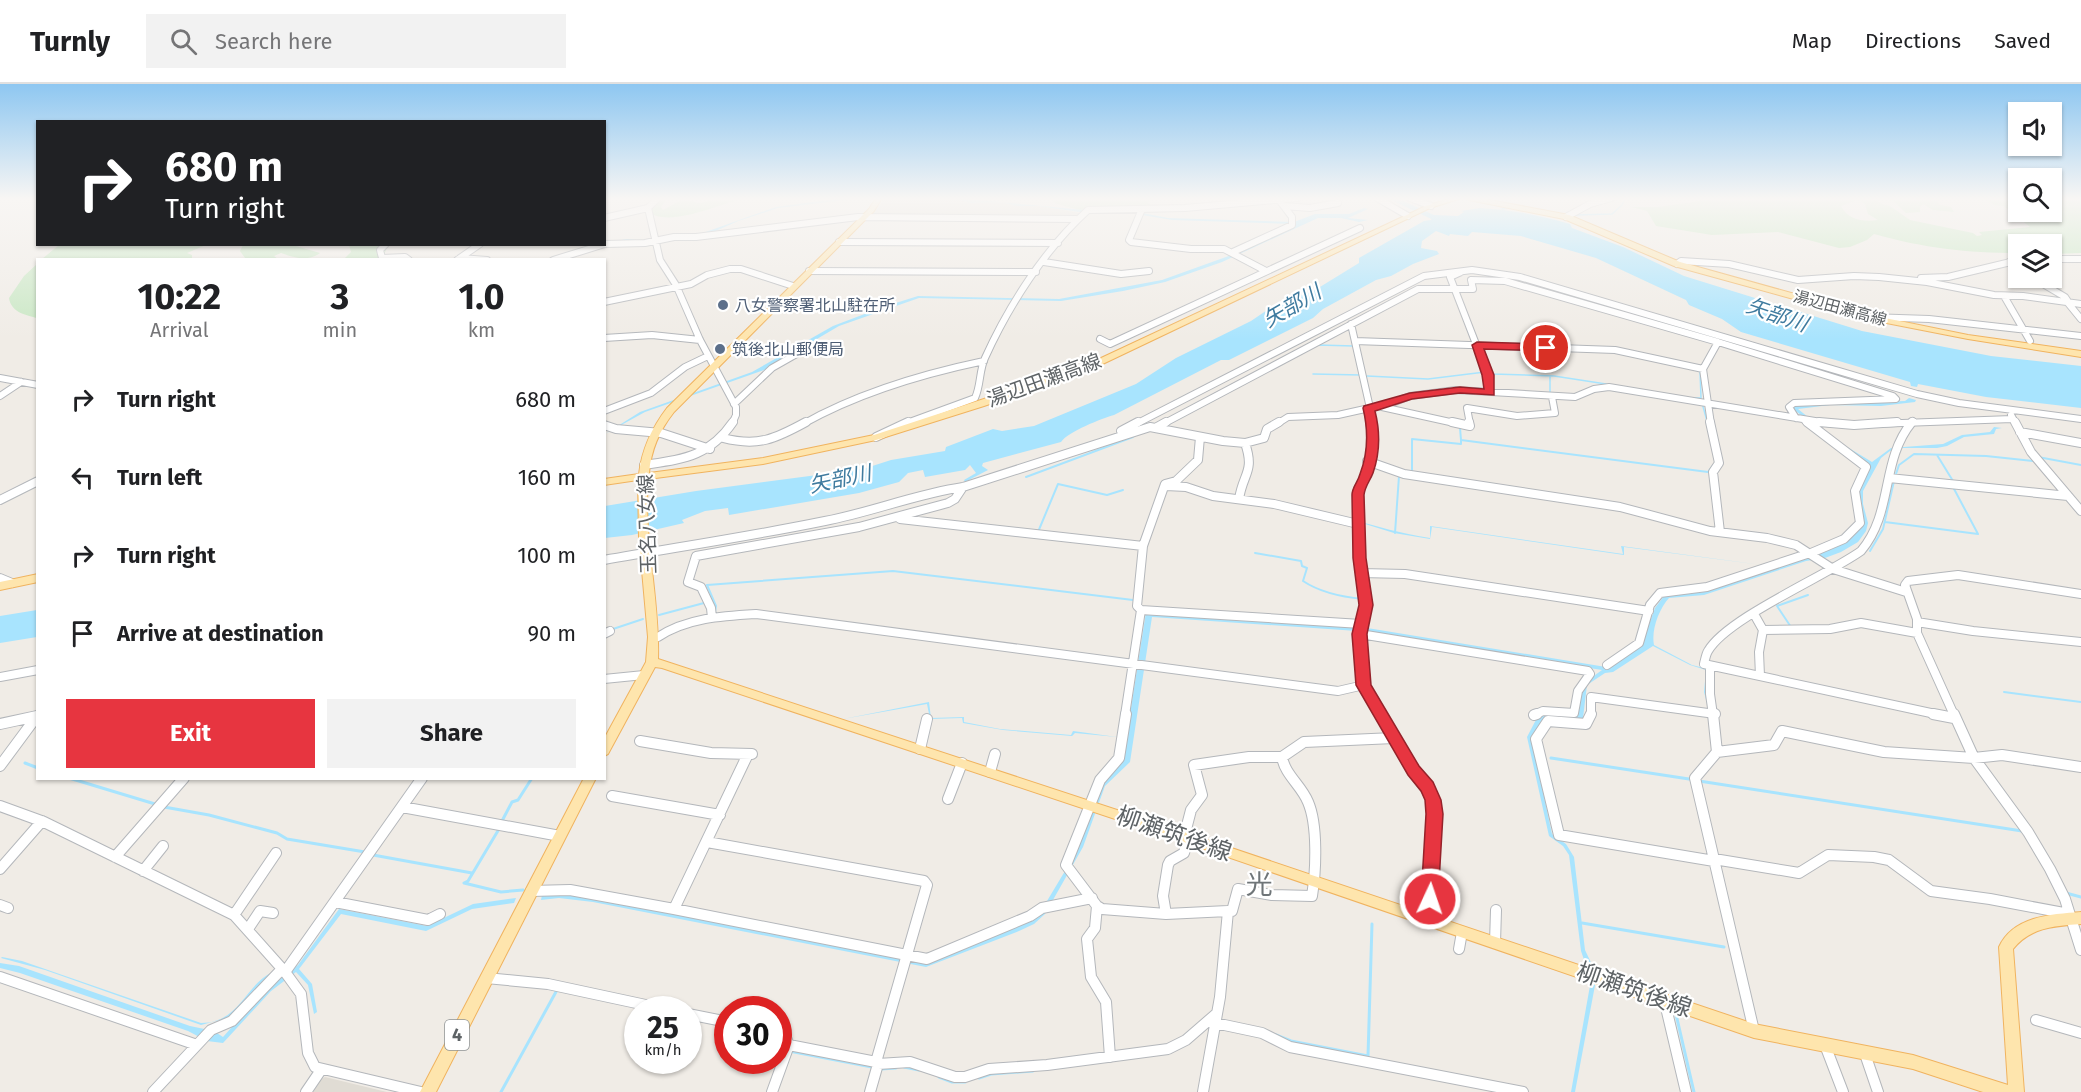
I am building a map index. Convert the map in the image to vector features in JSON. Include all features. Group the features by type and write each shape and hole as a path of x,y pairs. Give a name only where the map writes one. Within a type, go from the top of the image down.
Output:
{"main road":[{"name":"玉名八女線","path":"652,662 653,637 642,480 650,444 679,400 836,245"},
{"name":"湯辺田瀬高線","path":"606,482 642,480 763,461 876,437 1087,368 1347,245"},
{"name":"湯辺田瀬高線","path":"1632,245 1677,264 1869,317 1968,337 2081,354"},
{"path":"0,586 36,578"},
{"path":"606,747 652,662"},
{"name":"柳瀬筑後線","path":"652,662 990,772 1754,1031 1913,1062 2007,1092"},
{"name":"4","path":"428,1092 589,780"},
{"path":"2016,1092 2006,946 2015,934 2025,927 2074,917"}],"street":[{"path":"644,465 701,454 723,438 738,414 723,382 713,368 676,285 660,260 656,245"},
{"path":"876,437 894,427 975,398 979,391 984,361 1036,272 1056,245"},
{"path":"1157,245 1191,249 1220,248 1266,271"},
{"path":"1236,254 1252,245"},
{"path":"1100,339 1110,344 1323,245"},
{"path":"384,246 380,250 380,257 406,258"},
{"path":"460,258 477,246"},
{"path":"560,258 598,246"},
{"path":"2062,259 2081,259"},
{"path":"1677,264 1682,261 1729,264 1797,280 1854,276 1919,282 2004,296 2081,304"},
{"path":"1044,262 1121,274 1149,271"},
{"path":"1919,282 1916,278 1948,277 2008,262"},
{"path":"606,302 676,285 691,284 707,275 735,268 793,286"},
{"path":"1107,439 1424,276 1446,270 1502,272 1917,394 2011,415 2081,419"},
{"path":"1467,270 1450,277 1488,375 1490,392"},
{"path":"809,271 1036,272"},
{"path":"1157,427 1418,289 1473,289 1471,280 1505,280 1700,336 1893,396 1896,399 1794,403 1789,407 1799,419 1866,467 1855,491 1860,523 1848,537 1834,545 1707,587 1664,591 1656,597 1648,611 1639,643 1607,665"},
{"path":"2050,288 2066,297 2081,319"},
{"path":"2004,296 2030,341"},
{"path":"1869,317 1929,319 2081,336"},
{"path":"1669,320 1700,336"},
{"path":"1351,324 1374,430 1366,477 1358,489 1361,573 1366,605 1360,624 1364,685 1413,771 1427,787 1433,800 1435,814 1428,921"},
{"path":"606,338 652,335 700,340"},
{"path":"1355,341 1615,350 1703,369"},
{"path":"1718,342 1703,369 1706,402 1719,464 1713,472 1713,480 1720,532"},
{"path":"734,404 772,368 809,347"},
{"path":"606,410 654,391 685,367 708,356"},
{"path":"723,438 745,444 781,436 829,409 935,371 984,361"},
{"path":"0,378 36,385"},
{"path":"0,396 21,382"},
{"path":"606,561 646,551 823,522 877,509 944,490 963,487 1150,426 1200,437 1245,443 1264,438 1266,429 1288,417 1338,415 1410,396 1460,390 1552,397 1581,396 1609,387 1799,419 1854,425 1917,420 2000,419"},
{"path":"1379,406 1470,426 1467,408 1517,416 1555,412 1552,397"},
{"path":"1989,424 2011,415"},
{"path":"2011,415 2031,453 2081,511"},
{"path":"1961,427 1971,419"},
{"path":"1913,434 1911,429 1917,420"},
{"path":"1917,420 1902,430 1880,519 1875,532 1862,551 1783,596 1729,631 1708,649 1703,660 1704,664 1710,666 1954,718"},
{"path":"1938,427 1954,420"},
{"path":"608,427 656,432 710,449"},
{"path":"2020,432 2081,443"},
{"path":"1200,437 1198,460 1176,481 1165,484 1143,546 1137,606 1141,610 1360,624"},
{"path":"1239,499 1240,485 1250,474 1251,467 1245,443"},
{"path":"1367,461 1404,474 1620,507 1720,532 1767,538 1796,545 1833,569 1906,592"},
{"path":"1889,478 2068,496"},
{"path":"0,500 36,483"},
{"path":"1166,486 1186,487 1212,496 1274,504 1358,524"},
{"path":"712,618 711,608 702,586 688,582 696,556 804,538 896,518 948,503 955,499 963,487"},
{"path":"896,518 1143,546"},
{"path":"1848,560 1859,565"},
{"path":"1361,573 1405,574 1648,611"},
{"path":"2081,594 1958,575 1908,581 1905,585 1917,622 1917,633 1954,718 1974,758 2028,832 2060,889 2074,917 2081,950"},
{"path":"0,578 12,583"},
{"path":"1141,610 1139,664 1119,759 1100,780 1093,807 1069,868 1095,902 1102,909 1166,914 1232,911 1238,889 1308,898 1312,896 1315,883 1310,807 1284,766 1282,757"},
{"path":"658,637 670,630 712,618 756,614 1338,691 1364,685"},
{"path":"1754,615 1762,630 1759,652 1760,676"},
{"path":"1917,622 1973,631 2081,642"},
{"path":"1762,630 1830,629 1861,623 1917,633"},
{"path":"1360,634 1588,671 1590,674 1580,683 1577,690 1574,713 1543,711 1534,715"},
{"path":"1710,666 1710,694 1715,714 1717,752"},
{"path":"0,677 36,670"},
{"path":"606,679 644,675"},
{"path":"1715,714 1591,697 1591,717 1586,724 1548,721 1536,739 1559,835 1791,873 1799,873 1828,855 1874,857 1889,860 1931,891 1990,899 2074,917"},
{"path":"0,724 36,716"},
{"path":"0,766 36,717"},
{"path":"920,749 927,720"},
{"path":"1754,1031 1695,778 1717,752 1774,745 1782,731 1884,752 1974,758 2002,755 2081,766"},
{"path":"1166,914 1163,896 1168,865 1170,861 1184,853 1191,810 1202,795 1194,765 1249,757 1282,757 1304,742 1394,738"},
{"path":"640,741 711,753 750,754 674,909"},
{"path":"990,772 995,754"},
{"path":"948,799 962,763"},
{"path":"115,857 182,780"},
{"path":"153,1092 204,1038 232,1021 264,986 286,973 421,780"},
{"path":"612,796 720,815"},
{"path":"0,806 42,821 234,915 286,973 301,994 308,1053 315,1067 421,1092"},
{"path":"402,807 560,836"},
{"path":"0,869 42,821"},
{"path":"707,842 924,881 927,885 870,1092"},
{"path":"143,871 163,846"},
{"path":"234,915 276,853"},
{"path":"531,891 570,890 674,909 906,959 927,959 1047,907 1095,902"},
{"path":"335,902 428,920 440,914"},
{"path":"1095,902 1095,928 1087,939 1091,977 1106,1002 1110,1057"},
{"path":"1496,910 1496,943"},
{"path":"248,929 260,911 273,913"},
{"path":"1203,1092 1220,998 1228,911"},
{"path":"1459,949 1462,932"},
{"path":"0,977 204,1038"},
{"path":"486,978 548,984 624,1000"},
{"path":"1664,999 1686,1092"},
{"path":"792,1046 877,1063 910,1062 955,1077 964,1077 989,1069 1047,1065 1168,1049 1186,1040 1216,1019"},
{"path":"1216,1019 1262,1033 1290,1047 1523,1092"},
{"path":"2036,1020 2081,1033"},
{"path":"1825,1046 1843,1092"},
{"path":"1865,1054 1878,1092"},
{"path":"306,1092 321,1070"},
{"path":"772,1092 779,1074"}],"shaded area":[{"path":"325,1077 387,1092 311,1092"}],"green space":[{"path":"1828,245 1855,245 1839,248"},
{"path":"1922,245 2008,245 2008,253 1963,251"},
{"path":"2062,245 2081,245 2081,253 2062,254"},
{"path":"58,246 204,246 187,253 192,255 192,258 43,258"},
{"path":"242,246 296,246 320,253 311,258 296,258 281,253 274,256 277,258 245,258 240,251"},
{"path":"349,246 388,246 384,255 386,258 345,258 351,252"},
{"path":"36,265 36,318 23,314 10,303 9,298 24,276"}],"water":[{"path":"1253,245 1259,245 1222,262 1165,282 1061,301 919,298 839,326 764,370 645,412 606,433 640,412 752,372 833,326 918,296 1059,299 1162,280"},
{"name":"矢部川","path":"1382,245 1421,245 1421,248 1437,251 1439,254 1391,276 1376,280 1323,309 1313,318 1229,360 1221,360 1114,415 1094,422 1061,442 983,463 982,466 988,470 965,482 964,480 976,473 970,465 965,470 925,477 923,470 908,473 899,482 859,493 729,515 728,508 705,511 682,520 684,523 632,535 606,538 606,506 696,491 863,469 891,460 945,451 946,447 993,429 1002,431 1034,426 1136,384 1176,358 1251,321 1276,304 1315,290 1359,263 1359,258"},
{"name":"矢部川","path":"1552,245 1618,245 1684,276 1862,331 1991,356 2081,366 2081,408 1986,397 1918,384 1917,387 1911,386 1910,382 1741,332 1722,319 1689,305 1686,300 1596,258"},
{"path":"1909,398 1916,400 1915,402 1881,406 1830,405 1798,409 1839,442 1872,462 1891,448 1943,444 1962,435 1990,432 1994,427 2002,428 1996,429 1994,434 1964,437 1947,446 1901,448 1890,451 1881,458 1863,491 1863,504 1868,523 1866,531 1858,542 1841,552 1825,558 1806,561 1704,595 1669,598 1657,620 1654,645 1692,665 1708,669 1705,691 1709,711 1704,692 1706,670 1690,665 1653,646 1613,672 1605,673 1587,685 1583,718 1545,718 1531,736 1552,834 1566,844 1574,857 1585,950 1595,971 1596,980 1575,1092 1571,1092 1591,980 1581,951 1569,855 1563,846 1549,836 1527,737 1538,716 1549,713 1578,716 1580,693 1591,678 1602,670 1357,631 1152,617 1130,762 1105,786 1083,847 1045,914 1034,924 1019,931 926,967 593,902 559,898 541,900 542,895 590,897 927,963 1041,911 1074,856 1100,786 1123,759 1146,612 1355,626 1606,667 1641,646 1655,608 1664,596 1705,592 1822,553 1844,543 1862,526 1858,489 1869,467 1793,409 1794,405 1905,401"},
{"path":"1349,519 1430,538 1430,526 1623,554 1621,546 1762,565 1624,547 1624,555 1432,527 1430,539 1394,533"},
{"path":"36,610 36,637 0,643 0,616"},
{"path":"929,702 931,718 964,717 964,722 1000,729 1071,735 1073,731 1117,737 1075,733 1072,736 1003,730 963,723 962,718 930,719 927,704 843,719"},
{"path":"516,898 514,903 472,909 426,931 341,914 299,969 312,984 317,1012 314,1014 308,985 296,972 271,991 223,1043 207,1041 188,1031 0,968 0,963 19,966 190,1026 214,1031 223,1037 266,989 298,965 339,909 427,926 473,904"},
{"path":"2,957 22,961 201,1023 225,1017 255,985 273,972 231,1017 201,1025"}],"waterway":[{"path":"1314,347 1318,345 1354,346"},
{"path":"1695,398 1701,398 1700,371"},
{"path":"1367,376 1428,379 1485,372"},
{"path":"1490,372 1493,374 1554,376 1606,384"},
{"path":"1313,374 1361,375"},
{"path":"1550,377 1550,394"},
{"path":"1702,403 1707,421"},
{"path":"1460,428 1461,440"},
{"path":"1026,477 1133,437"},
{"path":"1412,472 1412,439 1461,444 1461,440"},
{"path":"1461,440 1708,472 1714,464"},
{"path":"1895,477 1899,465 1914,454 1986,456 2033,461"},
{"path":"1937,455 1953,481"},
{"path":"2038,457 2081,465"},
{"path":"1395,533 1399,476"},
{"path":"1870,551 1883,529 1894,481"},
{"path":"1038,532 1058,484 1107,495 1123,490"},
{"path":"1885,522 1978,534 1953,487"},
{"path":"1255,553 1301,561 1302,566 1307,568 1303,581 1332,594 1363,599"},
{"path":"715,612 716,606 707,585 893,571 1133,600"},
{"path":"1791,627 1777,606 1808,595"},
{"path":"1368,617 1372,602"},
{"path":"659,615 704,603"},
{"path":"613,629 643,619"},
{"path":"2004,692 2081,702"},
{"path":"1551,758 1689,779"},
{"path":"25,763 36,767"},
{"path":"76,780 155,804"},
{"path":"502,821 512,802 518,800 531,780"},
{"path":"1699,781 2022,831"},
{"path":"164,807 209,815 277,833 287,839 365,852"},
{"path":"499,829 468,881 464,883 501,892 523,890"},
{"path":"373,855 472,873"},
{"path":"2066,893 2081,897"},
{"path":"1582,923 1724,947"},
{"path":"1276,1035 1291,1041 1368,1056 1372,924"},
{"path":"501,1092 557,990"},
{"path":"1675,1010 1694,1092"},
{"path":"792,1052 872,1067"},
{"path":"904,1067 919,1070"},
{"path":"881,1069 896,1068"},
{"path":"979,1078 991,1074 1033,1071"},
{"path":"939,1077 952,1082 965,1082"}],"place":[{"name":"八女警察署北山駐在所","path":"723,305"},
{"name":"筑後北山郵便局","path":"720,349"}],"district":[{"name":"光","path":"1259,885"}],"route":[{"path":"1430,899 1435,814 1433,800 1427,787 1413,771 1364,685 1361,666 1360,624 1366,605 1359,558 1358,489 1366,477 1374,430 1374,423 1368,408 1410,396 1460,390 1490,392 1488,375 1477,345 1546,348"}]}
